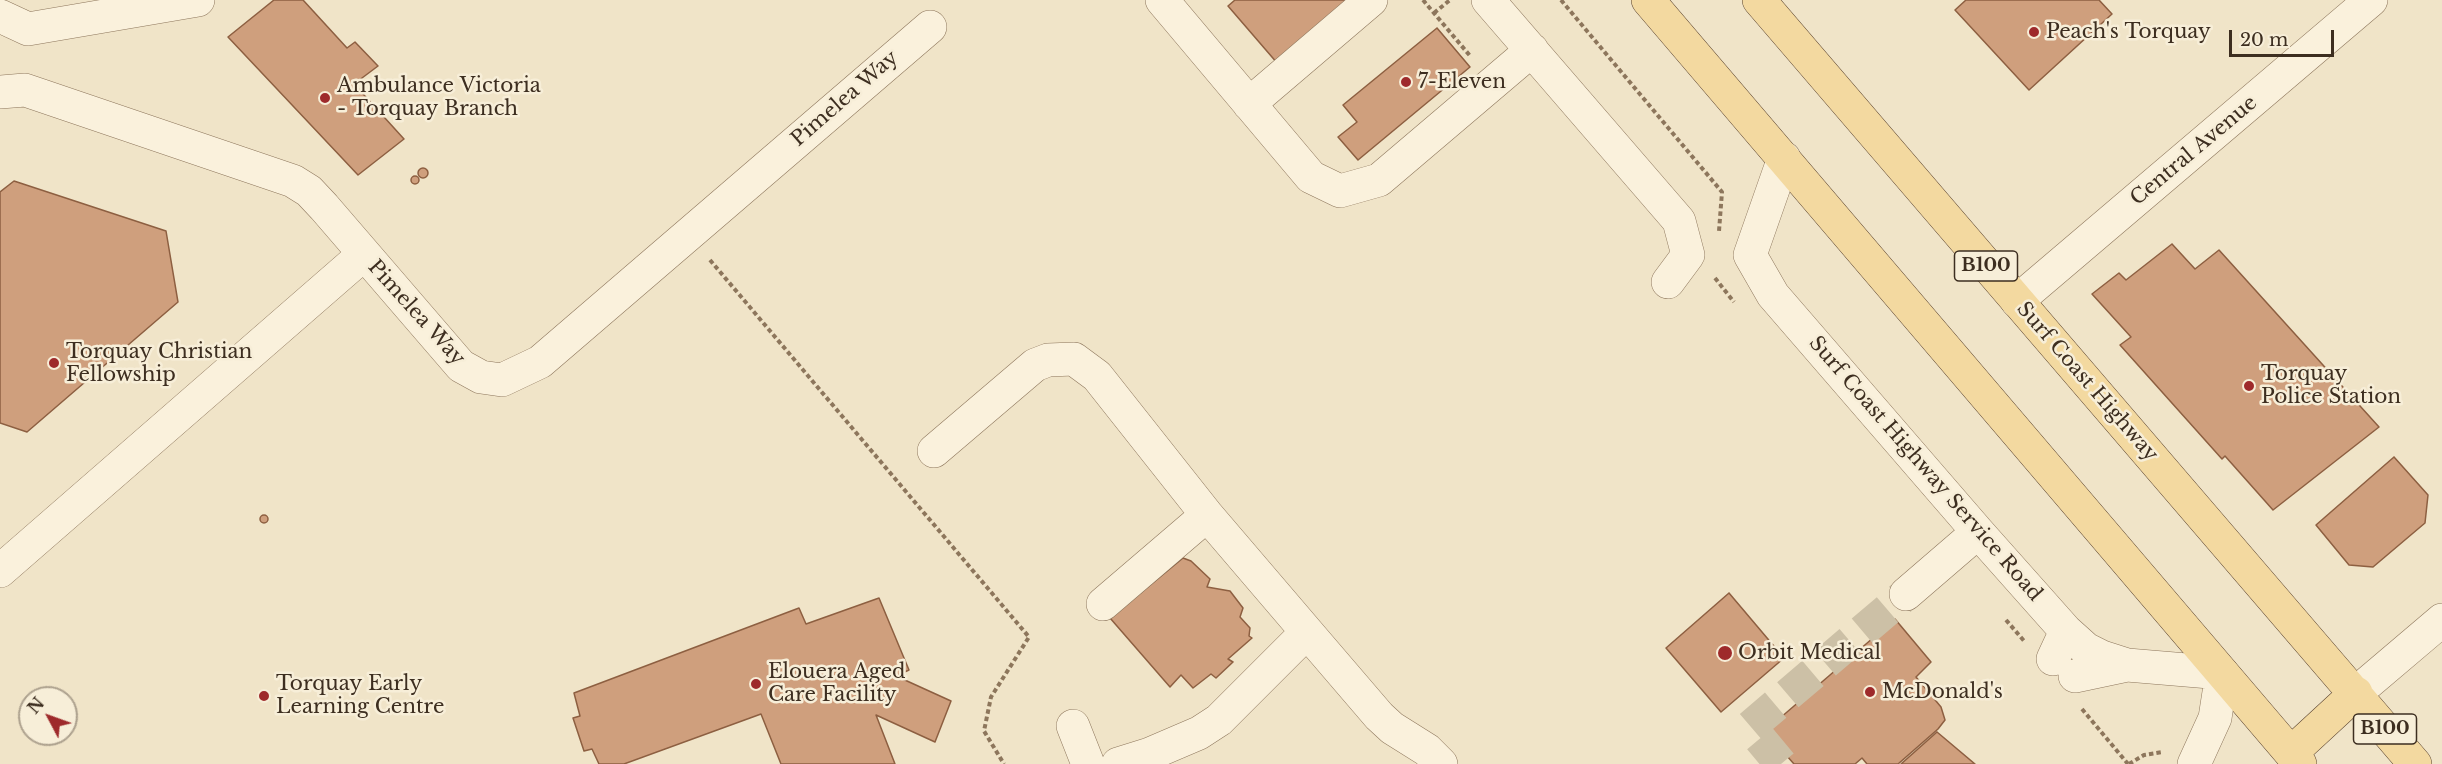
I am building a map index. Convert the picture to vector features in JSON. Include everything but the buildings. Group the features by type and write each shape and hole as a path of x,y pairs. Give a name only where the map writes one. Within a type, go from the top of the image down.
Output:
{"main road":[{"path":"1648,0 2222,673 2290,760 2356,693"},
{"name":"Surf Coast Highway","path":"1759,0 2415,764"}],"street":[{"path":"0,16 27,29 198,0"},
{"path":"1249,104 1371,0"},
{"path":"1488,0 1679,221 1688,255 1668,282"},
{"name":"Central Avenue","path":"2017,301 2372,0"},
{"path":"1172,4 1249,104 1311,177 1340,192 1379,180 1532,50"},
{"name":"Pimelea Way","path":"0,92 25,90 293,181 309,191 461,366 481,377 502,380 540,362 930,27"},
{"name":"Surf Coast Highway Service Road","path":"1784,158 1749,255 1773,295 1978,532 2065,655 2086,649 2127,665 2222,673"},
{"path":"0,571 363,255"},
{"path":"934,451 1035,365 1048,360 1074,359 1097,376 1207,515 1379,716 1392,728 1427,750 1441,764"},
{"path":"1103,604 1207,515"},
{"path":"1906,594 1978,532"},
{"path":"2356,693 2442,620"},
{"path":"1118,764 1160,750 1199,733 1219,720 1307,632"},
{"path":"2065,655 2127,665"},
{"path":"2194,764 2215,718 2222,673"},
{"path":"1073,726 1088,764"}],"path":[{"path":"1423,0 1493,83"},
{"path":"1434,14 1450,0"},
{"path":"688,235 1029,637 991,697 984,731 1004,764"}],"tunnel":[{"path":"1781,764 1750,727 1906,594"}],"place":[{"name":"Peach's Torquay","path":"2034,32"},
{"name":"7-Eleven","path":"1406,82"},
{"name":"Ambulance Victoria - Torquay Branch","path":"325,98"},
{"name":"Torquay Christian Fellowship","path":"54,363"},
{"name":"Torquay Police Station","path":"2249,386"},
{"name":"Orbit Medical","path":"1725,653"},
{"name":"Elouera Aged Care Facility","path":"756,684"},
{"name":"McDonald's","path":"1870,692"},
{"name":"Torquay Early Learning Centre","path":"264,696"}]}
